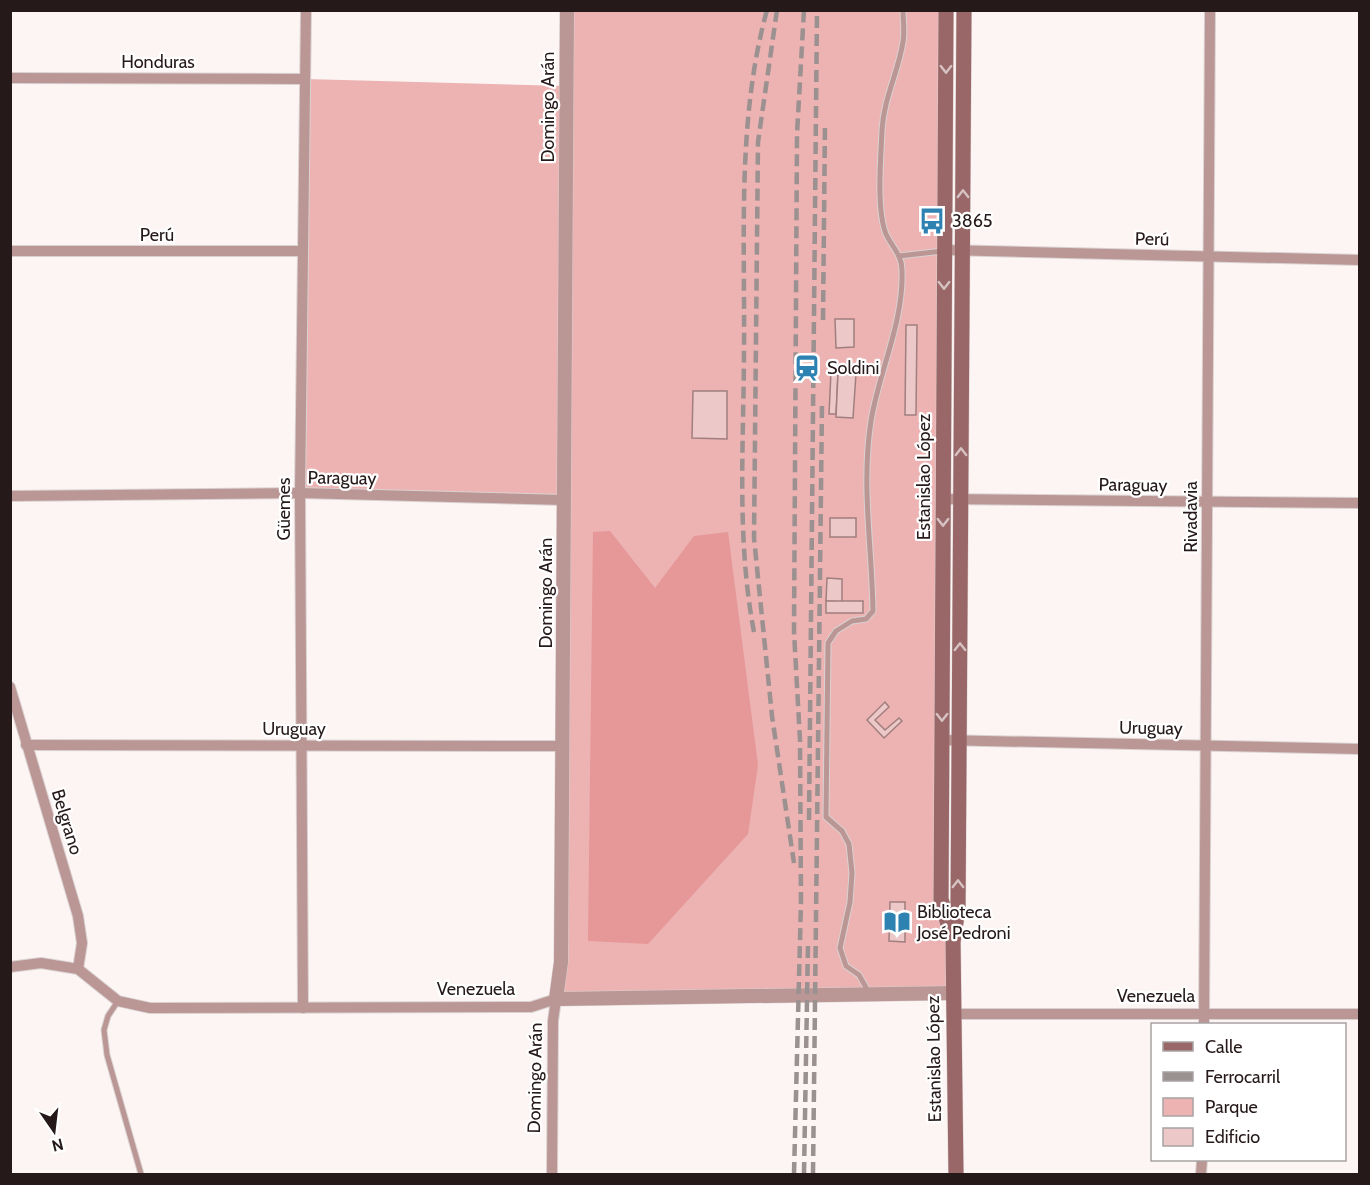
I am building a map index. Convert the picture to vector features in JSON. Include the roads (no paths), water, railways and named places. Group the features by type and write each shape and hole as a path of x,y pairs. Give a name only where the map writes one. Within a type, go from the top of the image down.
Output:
{"main road":[{"name":"Estanislao López","path":"946,10 940,899 953,942"},
{"name":"Estanislao López","path":"956,1174 953,942 958,909 964,10"}],"street":[{"name":"Güemes","path":"303,1008 300,493 306,10"},
{"name":"Domingo Arán","path":"552,1174 553,1021 561,962 567,10"},
{"name":"Rivadavia","path":"1204,1019 1210,10"},
{"name":"Honduras","path":"10,78 305,79"},
{"name":"Perú","path":"945,250 1359,260"},
{"name":"Perú","path":"10,251 303,251"},
{"name":"Paraguay","path":"10,496 300,493 564,500"},
{"name":"Paraguay","path":"943,499 1359,503"},
{"name":"Belgrano","path":"10,687 78,916 82,943 78,969"},
{"name":"Uruguay","path":"942,740 1359,749"},
{"name":"Uruguay","path":"26,745 562,746"},
{"name":"Venezuela","path":"10,967 41,963 78,969 118,1001 150,1008 531,1007 556,999 953,993"},
{"name":"Venezuela","path":"953,1014 1204,1019 1359,1014"}],"lane":[{"path":"870,994 859,975 846,966 840,948 850,902 852,873 849,844 842,831 826,817 826,672 828,643 836,632 852,621 866,619 873,611 865,484 868,442 903,268 886,234 881,206 882,132 885,101 903,42 903,10"},
{"path":"899,256 945,250"},
{"path":"118,1001 108,1016 104,1030 107,1055 141,1174"}],"railway":[{"path":"754,632 748,597 743,525 744,219 751,92 757,51 767,10"},
{"path":"777,10 758,142 754,538 772,716 794,863"},
{"path":"794,1174 801,901 800,740 794,632 797,134 804,10"},
{"path":"809,820 817,10"},
{"path":"823,320 825,122"},
{"path":"813,1174 822,404"},
{"path":"804,1174 808,943"}],"place":[{"name":"3865","path":"932,221"},
{"name":"Soldini","path":"807,368"},
{"name":"Biblioteca José Pedroni","path":"897,922"}]}
